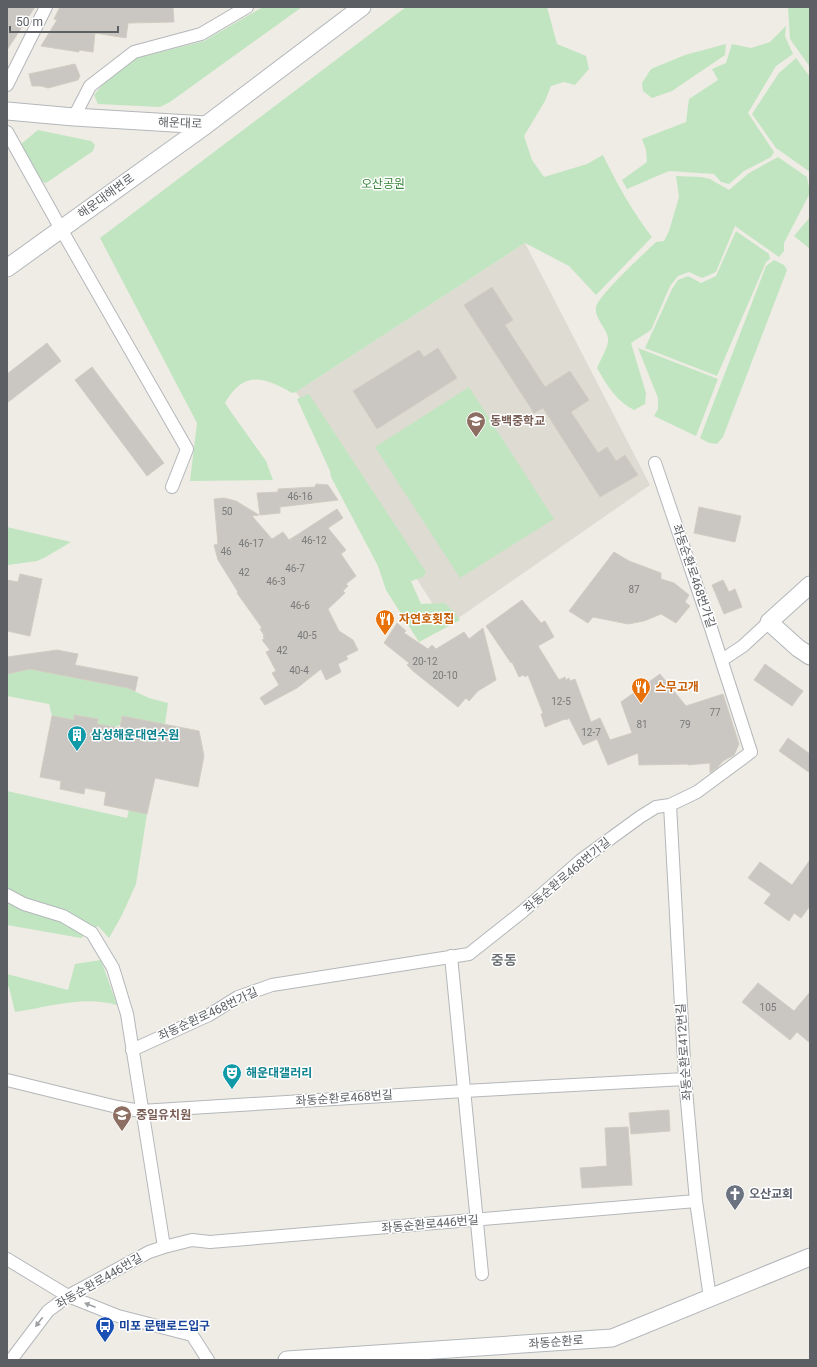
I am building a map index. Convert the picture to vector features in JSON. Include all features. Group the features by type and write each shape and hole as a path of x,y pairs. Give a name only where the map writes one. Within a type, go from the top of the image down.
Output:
{"main road":[{"name":"해운대로","path":"7,111 74,117 206,125 362,7"},
{"name":"해운대해변로","path":"7,268 206,125"},
{"path":"810,585 769,622 798,648 810,656"},
{"name":"좌동순환로","path":"287,1360 612,1338 810,1257"}],"street":[{"path":"7,85 46,7"},
{"path":"74,117 90,86 134,52 201,34 247,7"},
{"path":"7,132 61,229 188,449 172,487"},
{"name":"좌동순환로468번가길","path":"132,1050 209,1015 238,997 272,985 469,954 522,912 581,860 640,817 656,807 670,806 697,792 751,752 722,660 655,464"},
{"path":"722,660 743,646 769,622"},
{"name":"좌동순환로412번길","path":"670,806 685,1079 696,1201 710,1298"},
{"path":"7,896 24,904 63,916 92,932 113,968 127,1014 164,1247"},
{"path":"452,956 482,1274"},
{"name":"좌동순환로468번길","path":"7,1080 117,1107 142,1111 464,1090 685,1079"},
{"name":"좌동순환로446번길","path":"11,1360 48,1311 68,1296 149,1252 192,1240 210,1242 696,1201"},
{"path":"7,1259 68,1296 118,1316 192,1335 208,1360"}],"shaded area":[{"name":"동백중학교","path":"525,243 650,485 447,626 296,392"}],"green space":[{"path":"263,7 302,7 170,102 160,107 98,104 94,95 104,83 137,58 204,41"},
{"name":"오산공원","path":"406,7 547,7 557,44 586,56 589,69 575,85 564,82 551,86 545,101 524,136 532,160 544,177 587,164 603,155 625,197 652,237 596,295 569,266 525,243 296,392 292,393 282,387 264,380 247,381 232,392 225,403 266,461 273,480 190,481 197,423 100,238"},
{"path":"788,7 810,7 810,67 790,39"},
{"path":"786,26 785,36 793,54 776,66 748,113 774,152 771,157 744,171 729,184 721,182 714,174 669,171 627,189 622,180 647,162 646,150 642,139 686,122 689,99 718,80 712,69 726,63 732,44 751,48 770,42"},
{"path":"726,44 725,55 672,91 652,98 643,91 642,83 651,69 685,55"},
{"path":"796,58 810,77 810,172 776,148 752,114 779,73"},
{"path":"38,130 91,141 95,145 93,151 46,183 40,181 21,144"},
{"path":"778,157 807,177 810,193 784,243 784,251 779,257 735,226 716,272 702,278 689,272 678,276 670,286 651,330 631,343 646,393 645,404 634,410 628,407 612,392 597,368 608,342 607,333 597,317 596,308 598,302 632,265 656,242 664,241 669,231 679,197 676,176 701,177 710,179 729,190 749,173"},
{"path":"810,217 810,249 794,236"},
{"path":"736,231 769,254 770,259 766,262 717,376 645,348 672,289 678,280 688,276 701,283 716,276"},
{"path":"774,260 784,265 787,270 723,437 717,444 709,443 700,438 766,266"},
{"path":"638,348 718,379 696,436 654,416 658,409 658,398"},
{"path":"469,387 554,519 460,578 375,447"},
{"path":"309,394 426,572 423,577 411,581 421,604 445,603 460,620 419,642 386,590 378,566 331,477 330,471 297,399"},
{"path":"7,527 71,542 37,561 7,565"},
{"path":"30,669 128,688 149,698 168,703 165,724 122,716 120,725 115,727 97,724 98,719 75,715 74,720 52,716 49,704 7,696 7,674"},
{"path":"7,791 127,818 129,810 147,814 136,884 122,915 109,938 98,926 81,938 7,925"},
{"path":"101,960 117,1005 92,1001 66,1003 15,1012 9,987 7,986 7,974 68,990 75,964"}],"building":[{"path":"7,7 35,7 7,50"},
{"path":"60,7 173,7 174,22 128,23 126,38 95,33 93,52 79,50 79,52 41,46 57,20 54,19"},
{"path":"75,64 80,76 78,80 48,88 32,86 29,74"},
{"path":"492,287 513,320 505,325 545,387 570,371 589,400 571,412 598,453 607,447 616,461 625,455 638,475 600,497 543,408 534,413 464,305"},
{"path":"47,343 61,361 7,403 7,374"},
{"path":"438,348 457,378 377,429 353,391 419,350 424,357"},
{"path":"92,367 164,463 147,476 75,380"},
{"path":"316,484 328,485 338,500 280,507 280,513 260,515 257,493 278,492 278,489 315,487"},
{"path":"224,498 236,501 259,515 252,516 272,539 283,532 289,540 337,509 343,518 328,528 346,550 341,554 356,576 346,584 348,586 343,591 345,593 328,609 339,631 353,640 358,650 346,656 348,659 338,664 341,672 326,680 321,669 297,688 265,705 260,698 279,685 272,673 276,671 266,652 270,650 262,640 265,638 263,637 264,635 260,629 262,628 237,593 238,592 218,560 214,545 218,544 214,499"},
{"path":"699,507 741,516 735,542 694,533"},
{"path":"614,552 629,561 661,573 661,579 674,583 689,595 685,602 690,606 676,623 661,614 644,621 628,624 593,617 588,623 569,611"},
{"path":"20,574 42,579 30,636 7,631 7,580 18,582"},
{"path":"723,580 729,592 735,589 742,607 724,614 712,585"},
{"path":"522,600 541,623 545,621 554,637 538,646 559,680 565,677 566,680 569,678 570,681 575,679 591,722 600,718 610,740 632,733 621,702 660,674 686,706 723,694 739,744 734,755 723,761 710,773 710,763 688,765 639,765 638,753 608,765 597,739 583,745 569,718 545,727 541,714 543,713 528,675 525,677 523,675 519,677 512,662 511,663 486,626"},
{"path":"397,623 406,631 404,633 428,649 432,645 436,649 464,632 469,639 483,628 496,680 478,691 469,701 466,698 458,707 413,671 407,665 409,663 384,643"},
{"path":"57,650 78,654 75,665 138,677 135,691 128,688 30,669 7,674 7,657"},
{"path":"765,664 803,691 792,706 754,680"},
{"path":"74,715 98,719 97,724 120,728 122,716 199,731 204,756 198,787 155,778 147,814 104,805 106,792 85,788 84,794 60,789 61,781 40,777 52,716 74,720"},
{"path":"788,738 810,754 810,773 779,751"},
{"path":"810,860 810,906 801,918 794,913 789,921 764,903 771,894 748,878 760,862 792,885"},
{"path":"758,983 794,1011 810,992 810,1043 797,1032 790,1040 742,1002"},
{"path":"669,1110 670,1131 631,1134 629,1113"},
{"path":"628,1127 632,1185 582,1188 580,1168 607,1166 605,1128"}],"place":[{"name":"동백중학교","path":"476,438"},
{"name":"자연호횟집","path":"385,636"},
{"name":"스무고개","path":"641,704"},
{"name":"삼성해운대연수원","path":"77,752"},
{"name":"해운대갤러리","path":"232,1090"},
{"name":"중일유치원","path":"122,1132"},
{"name":"오산교회","path":"735,1211"},
{"name":"미포 문탠로드입구","path":"105,1343"}],"district":[{"name":"중동","path":"504,960"}]}
